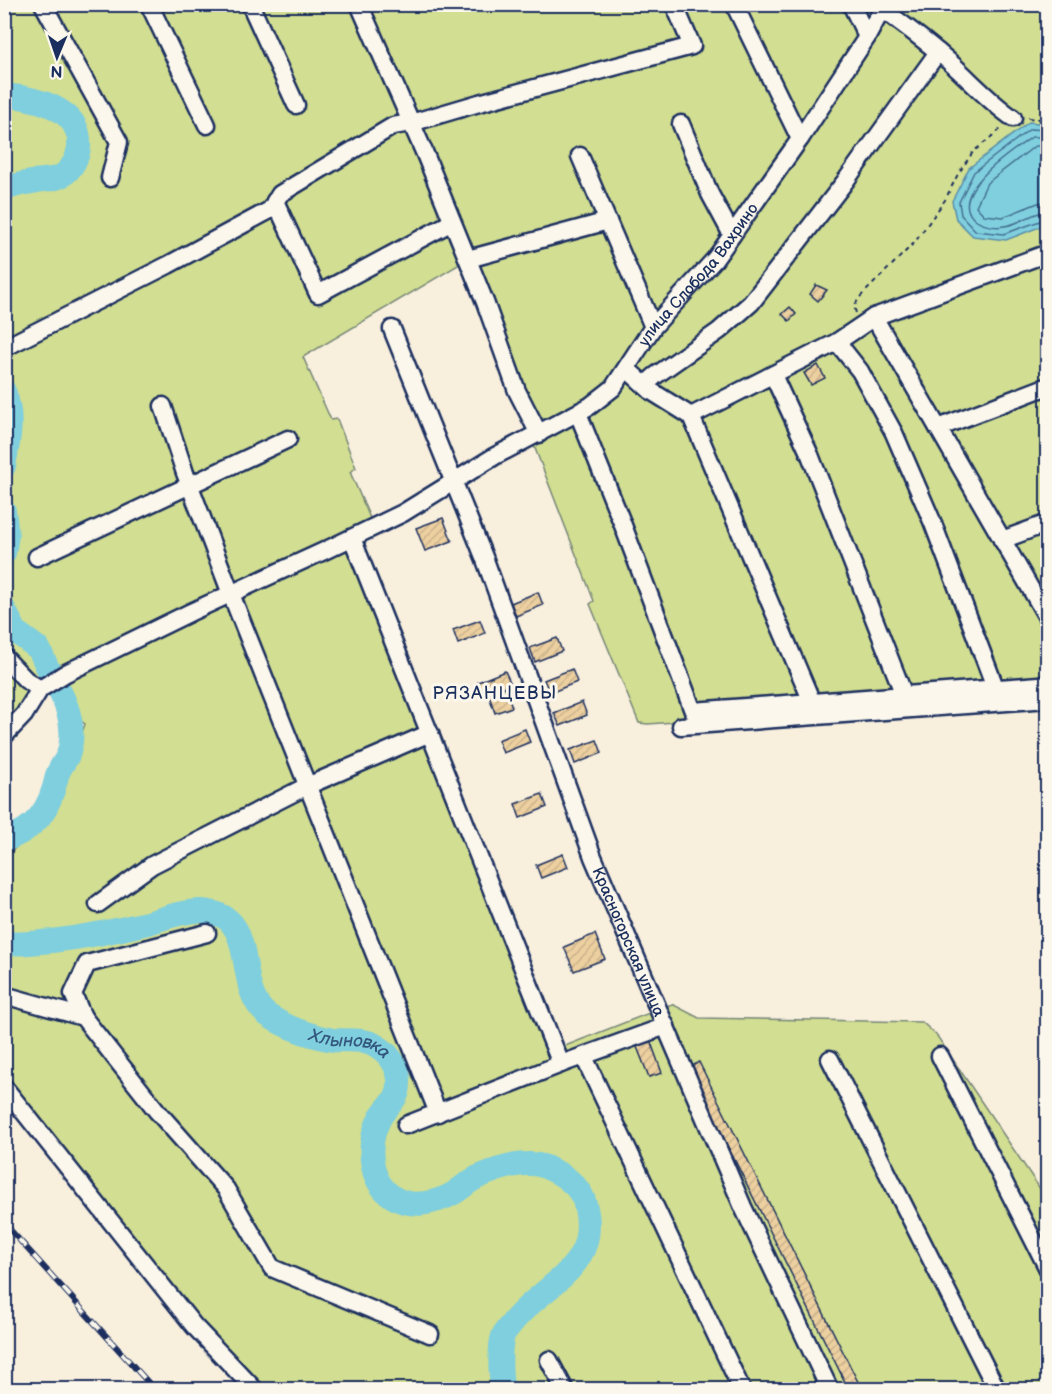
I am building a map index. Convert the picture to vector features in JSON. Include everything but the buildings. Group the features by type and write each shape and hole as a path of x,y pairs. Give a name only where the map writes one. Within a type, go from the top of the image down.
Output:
{"street":[{"path":"43,4 119,142 110,178"},
{"path":"149,4 207,125"},
{"path":"250,4 296,105"},
{"path":"358,4 468,259 517,391 539,434"},
{"path":"4,348 168,266 270,210 280,194 393,126 692,46 674,4"},
{"path":"734,4 800,139"},
{"path":"851,4 867,37"},
{"path":"884,7 938,52 992,104 1013,118"},
{"name":"улица Слобода Вахрино","path":"40,689 62,676 231,594 403,513 495,456 578,413 613,388 652,327 716,259 800,139 884,7"},
{"path":"645,386 751,303 844,183 938,52"},
{"path":"681,124 710,194 732,236"},
{"path":"580,156 652,327"},
{"path":"275,201 318,294 452,222"},
{"path":"468,259 608,220"},
{"path":"691,416 837,342 874,317 1047,253"},
{"path":"874,317 1047,619"},
{"name":"Красногорская улица","path":"392,329 484,558 593,857 743,1207 830,1389"},
{"path":"837,342 860,371 894,433 940,543 995,687"},
{"path":"627,369 645,386 691,416 812,702"},
{"path":"773,375 810,455 904,695"},
{"path":"938,428 1047,386"},
{"path":"163,406 185,473 231,594 438,1113"},
{"path":"578,413 693,711 995,687 1043,692"},
{"path":"37,557 288,439"},
{"path":"1002,540 1047,523"},
{"path":"352,538 561,1064"},
{"path":"4,657 26,680 40,689 24,715 4,736"},
{"path":"681,726 1043,692"},
{"path":"98,904 152,865 307,786 430,733"},
{"path":"207,933 87,964 72,994 83,1017 157,1111 226,1189 272,1268 430,1334"},
{"path":"4,995 83,1017"},
{"path":"406,1125 561,1064 666,1026"},
{"path":"940,1056 1047,1269"},
{"path":"584,1057 742,1389"},
{"path":"830,1059 996,1389"},
{"path":"4,1087 194,1326 255,1389"},
{"path":"549,1360 565,1389"}],"path":[{"path":"859,327 854,307 859,297 900,258 928,226 958,174 974,152 1013,118 1047,120"}],"green space":[{"path":"5,5 1047,5 1047,694 639,723 590,604 594,601 463,262 303,357 331,420 337,419 356,468 350,472 370,518 363,556 560,1048 672,1004 699,1018 922,1022 937,1036 1047,1199 1047,1389 261,1389 211,1336 5,1076 5,858 29,834 65,781 85,724 40,689 5,732"}],"water":[{"path":"1029,122 1047,124 1047,224 1006,240 973,236 956,219 952,201 969,168"}],"waterway":[{"name":"Хлыновка","path":"4,95 42,102 65,114 73,123 78,134 79,147 74,162 63,175 4,189"},
{"name":"Хлыновка","path":"4,391 10,419 4,466"},
{"name":"Хлыновка","path":"4,511 7,535 4,553"},
{"name":"Хлыновка","path":"4,609 16,632 39,649 51,675"},
{"name":"Хлыновка","path":"4,840 25,830 40,816 68,755 71,738 70,720 58,688"},
{"name":"Хлыновка","path":"4,943 34,943 88,936 194,911 210,912 225,918 235,928 241,942 251,990 258,1005 269,1016 292,1028 317,1036 333,1040 371,1043 387,1054 395,1065 399,1077 397,1095 379,1120 372,1151 374,1172 385,1190 393,1197 416,1204 440,1200 482,1175 522,1164 543,1166 571,1182 585,1204 588,1226 585,1244 578,1260 525,1309 504,1333 500,1355 503,1390"}],"railway":[{"path":"4,1223 155,1390"}],"district":[{"name":"РЯЗАНЦЕВЫ","path":"495,693"}]}
